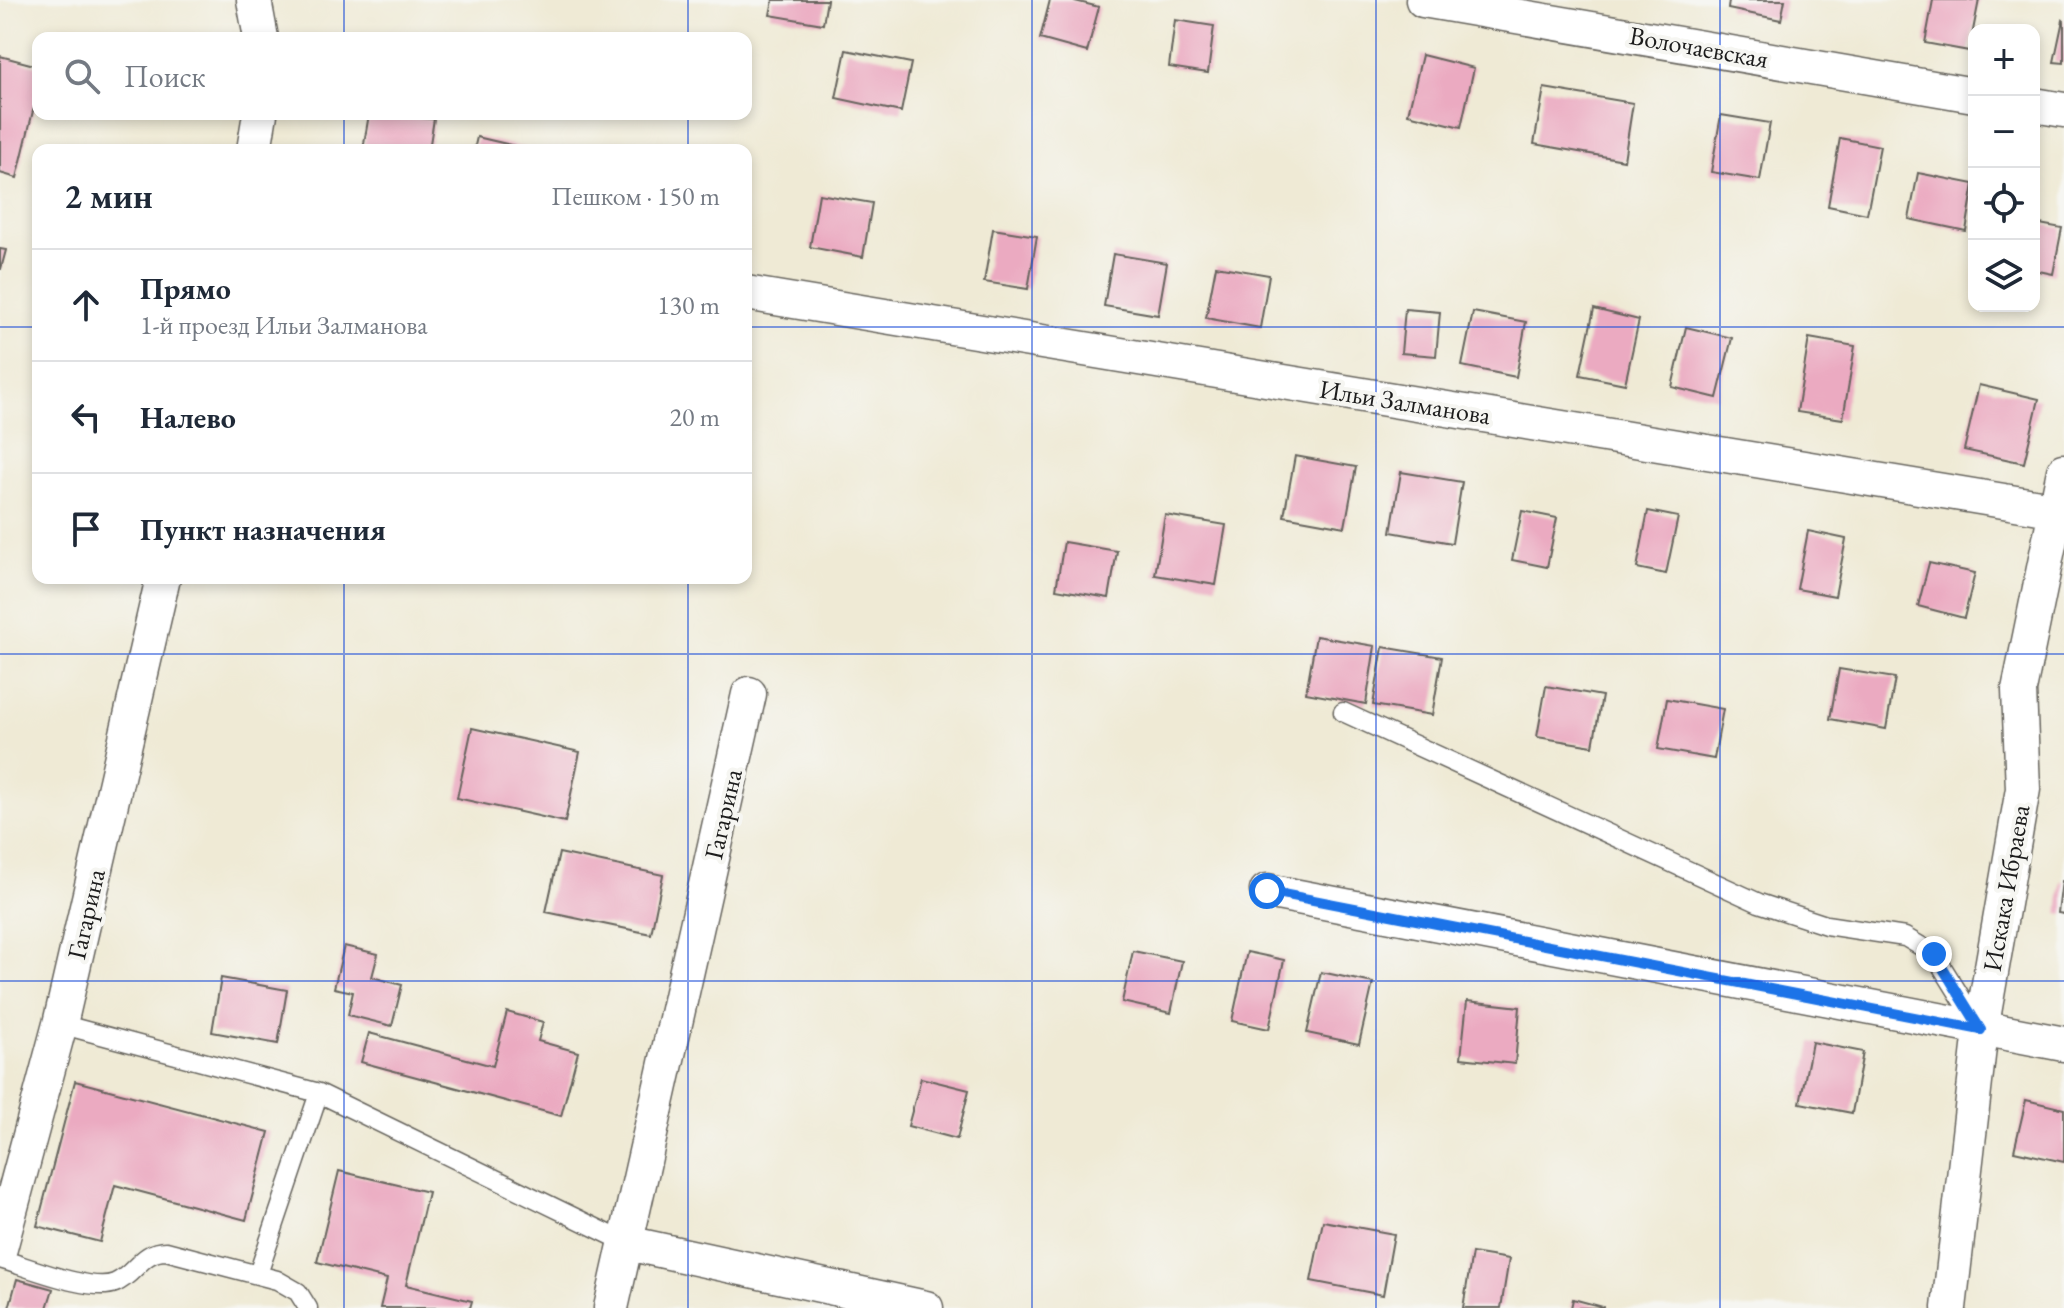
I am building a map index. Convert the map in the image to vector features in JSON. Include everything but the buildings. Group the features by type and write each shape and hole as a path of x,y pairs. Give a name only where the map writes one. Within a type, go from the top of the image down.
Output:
{"street":[{"path":"254,0 260,32"},
{"name":"Волочаевская","path":"1423,0 1968,94"},
{"path":"2040,106 2064,110"},
{"path":"255,144 259,120"},
{"name":"Ильи Залманова","path":"752,294 2060,510"},
{"name":"Искака Ибраева","path":"1949,1308 1981,1030 2023,789 2019,690 2060,510 2064,471"},
{"name":"Гагарина","path":"0,1248 60,1024 162,584"},
{"name":"Гагарина","path":"611,1308 749,694"},
{"path":"1267,891 2064,1044"},
{"path":"627,1243 926,1308"}],"lane":[{"path":"1343,712 1759,903 1826,925 1905,937 1934,954 1981,1030"},
{"path":"60,1024 319,1093 627,1243"},
{"path":"258,1274 319,1093"},
{"path":"0,1259 89,1284 112,1284 154,1251 258,1274 298,1292 308,1308"}],"route":[{"path":"1267,891 1981,1030 1934,954"}]}
